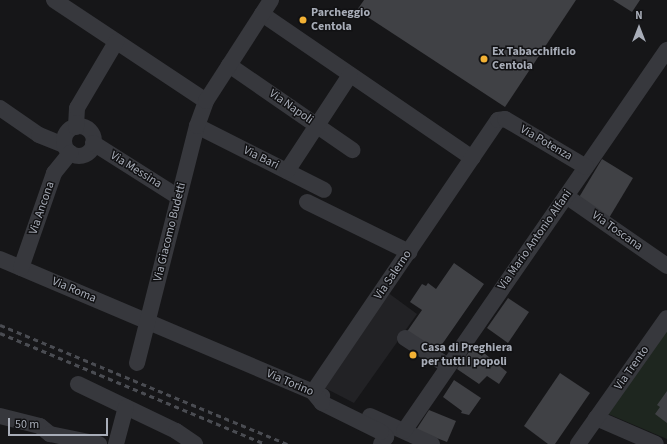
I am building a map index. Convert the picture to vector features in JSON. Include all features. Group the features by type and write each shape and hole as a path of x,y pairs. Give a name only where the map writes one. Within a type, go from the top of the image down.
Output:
{"street":[{"name":"Via Giacomo Budetti","path":"137,363 178,197 197,126 206,101 271,0"},
{"path":"63,3 116,42 206,101"},
{"path":"262,14 472,158"},
{"path":"67,149 68,132 76,127 77,108 116,42"},
{"name":"Via Mario Antonio Alfani","path":"404,431 667,50"},
{"name":"Via Napoli","path":"230,65 352,150"},
{"path":"287,171 350,75"},
{"path":"0,108 39,135 67,149 84,155 93,144"},
{"name":"Via Potenza","path":"505,119 586,167"},
{"name":"Via Salerno","path":"313,392 498,120 505,119"},
{"name":"Via Bari","path":"197,126 324,190"},
{"name":"Via Messina","path":"76,127 89,131 93,144 178,197"},
{"name":"Via Ancona","path":"21,268 54,173 67,149"},
{"name":"Via Toscana","path":"566,196 667,266"},
{"path":"307,202 409,252"},
{"name":"Via Roma","path":"0,259 148,322"},
{"name":"Via Trento","path":"596,418 667,318"},
{"name":"Via Torino","path":"148,322 432,444"},
{"path":"405,338 448,366"},
{"path":"78,384 176,431 196,444"},
{"path":"313,392 322,403 381,432 386,437 381,444"},
{"path":"116,444 126,407"},
{"path":"0,416 40,426 50,434 99,444"},
{"path":"578,444 596,418 656,444"}],"shaded area":[{"path":"387,292 417,314 354,403 323,387"},
{"path":"667,329 667,439 606,413"}],"building":[{"name":"Ex Tabacchificio Centola","path":"364,0 576,0 505,107 357,10"},
{"path":"613,0 640,0 632,12"},
{"path":"602,159 633,178 609,218 578,199"},
{"path":"454,263 484,284 436,353 406,333 422,310 410,302 422,284 426,286 428,283 436,289"},
{"path":"508,298 529,312 508,343 487,328"},
{"path":"471,349 482,356 484,353 507,372 499,384 487,376 479,384 457,369"},
{"path":"560,373 590,393 555,444 548,444 524,426"},
{"path":"454,380 481,398 469,415 461,413 462,411 443,397"},
{"path":"667,391 667,423 655,414 660,407 657,405"},
{"path":"429,410 456,421 447,442 416,430"}],"railway":[{"path":"0,325 287,444"},
{"path":"0,333 265,444"}],"place":[{"name":"Parcheggio Centola","path":"303,20"},
{"name":"Ex Tabacchificio Centola","path":"484,59"},
{"name":"Casa di Preghiera per tutti i popoli","path":"413,355"}]}
